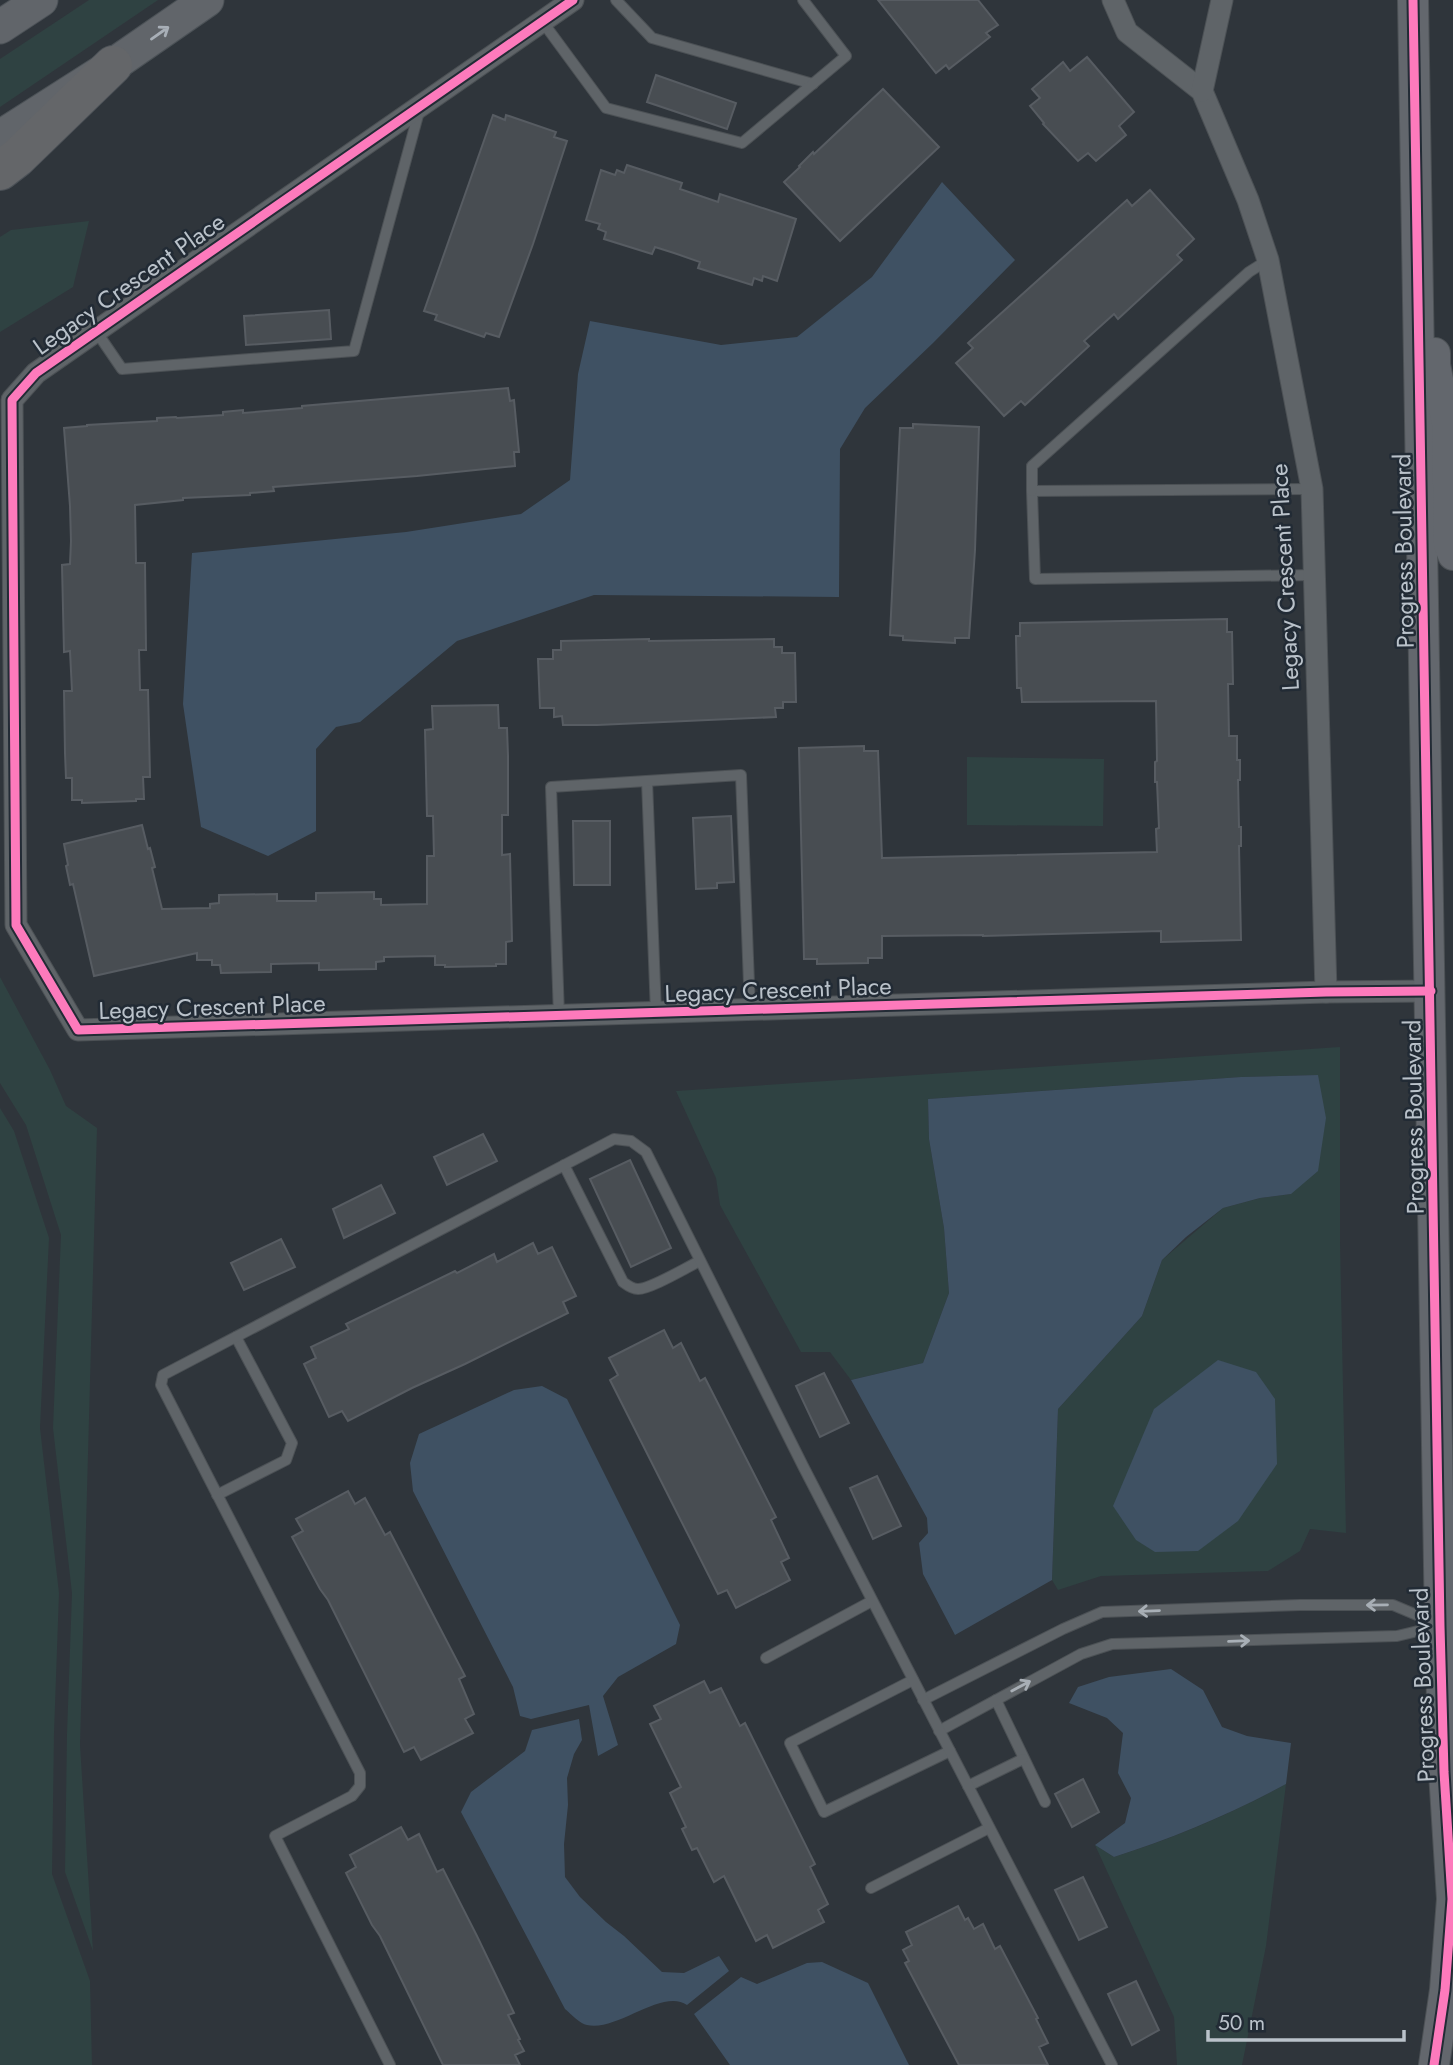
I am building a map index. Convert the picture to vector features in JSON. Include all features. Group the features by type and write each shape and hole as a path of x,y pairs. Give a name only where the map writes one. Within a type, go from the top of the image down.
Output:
{"highway":[{"path":"0,171 113,65"}],"main road":[{"path":"0,27 41,0"},
{"path":"0,137 113,65 207,0"},
{"name":"Progress Boulevard","path":"1413,0 1442,985 1447,1626 1444,1772 1452,1899 1445,1990 1434,2065"},
{"path":"1414,33 1429,67 1435,365 1447,423 1449,545 1453,555"},
{"path":"1443,2065 1453,2038"}],"street":[{"name":"Legacy Crescent Place","path":"573,0 36,373 12,400 16,925 78,1030 1326,992 1442,985"},
{"name":"Legacy Crescent Place","path":"1113,0 1127,32 1202,91 1248,200 1268,260 1312,489 1326,992"},
{"path":"1202,91 1222,0"}],"lane":[{"path":"616,0 652,38 813,84"},
{"path":"542,21 606,108 742,143 846,56 803,0"},
{"path":"96,331 122,369 354,351 421,105"},
{"path":"1268,260 1249,272 1032,466 1035,579 1314,575"},
{"path":"1032,491 1312,489"},
{"path":"559,1016 551,787 741,775 750,1010"},
{"path":"647,781 656,1013"},
{"path":"390,2065 275,1836 352,1796 360,1786 360,1773 161,1385 163,1374 614,1139 631,1142 646,1152 872,1601 1112,2065"},
{"path":"564,1165 623,1282 629,1287 639,1289 649,1286 700,1261"},
{"path":"217,1495 286,1460 292,1443 236,1337"},
{"path":"766,1658 872,1601"},
{"path":"923,1700 1102,1612 1300,1605 1393,1605 1447,1626"},
{"path":"939,1731 1081,1654 1112,1644 1397,1636 1447,1626"},
{"path":"913,1680 790,1743 824,1812 950,1751"},
{"path":"996,1700 1045,1802"},
{"path":"968,1786 1023,1759"},
{"path":"871,1888 989,1828"}],"shaded area":[{"path":"89,0 158,0 0,107 0,59"},
{"path":"89,221 73,287 0,332 0,237 11,230"},
{"path":"967,757 1104,759 1103,826 967,825"},
{"path":"0,977 50,1070 66,1106 97,1128 80,1745 93,1951 65,1872 72,1593 53,1428 61,1235 26,1125 0,1083"},
{"path":"1340,1047 1340,1242 1346,1533 1310,1529 1300,1551 1268,1571 1101,1576 1058,1590 1052,1580 1058,1409 1142,1316 1162,1260 1223,1208 1260,1198 1291,1194 1318,1075 1241,1077 928,1099 929,1139 944,1228 949,1293 923,1363 851,1380 830,1352 801,1352 720,1205 716,1178 676,1091"},
{"path":"0,1108 14,1131 49,1238 40,1428 59,1593 52,1874 90,1981 92,2065 0,2065"},
{"path":"1286,1784 1266,1946 1242,2065 1177,2065 1174,2017 1095,1845 1114,1857 1202,1825"}],"water":[{"path":"942,182 1015,260 865,408 840,449 839,597 594,595 457,641 360,722 336,727 316,749 316,831 268,856 201,827 183,704 192,553 406,532 521,514 570,480 578,374 590,321 721,345 797,337 872,277"},
{"path":"1318,1075 1326,1118 1318,1171 1291,1194 1260,1198 1223,1208 1162,1260 1142,1316 1058,1409 1052,1580 955,1635 923,1574 919,1543 928,1533 927,1518 851,1380 923,1363 949,1293 944,1228 929,1139 928,1099 1241,1077"},
{"path":"1218,1360 1256,1372 1275,1399 1277,1464 1238,1521 1198,1551 1155,1552 1136,1540 1113,1506 1154,1409"},
{"path":"542,1386 567,1399 680,1625 676,1644 618,1677 603,1696 618,1745 598,1756 589,1705 531,1719 520,1716 513,1687 413,1491 410,1463 419,1434 514,1390"},
{"path":"1171,1669 1203,1690 1222,1727 1247,1736 1291,1743 1286,1784 1202,1825 1114,1857 1095,1845 1125,1823 1131,1798 1118,1773 1123,1733 1107,1718 1069,1703 1078,1687 1109,1677"},
{"path":"579,1719 582,1740 574,1754 567,1778 565,1877 580,1897 662,1972 684,1973 719,1956 729,1971 687,2005 677,2001 665,2002 599,2025 584,2024 565,2009 461,1812 471,1792 525,1751 532,1730"},
{"path":"822,1962 868,1983 909,2065 730,2065 694,2014 741,1977 757,1984 807,1963"}],"building":[{"path":"878,0 978,0 998,25 986,33 990,37 949,69 946,65 936,73"},
{"path":"1087,57 1134,112 1119,126 1126,135 1096,161 1088,153 1078,161 1030,106 1040,98 1032,89 1063,62 1070,71"},
{"path":"656,75 736,103 727,129 647,102"},
{"path":"883,89 939,147 840,241 784,182"},
{"path":"493,115 505,120 506,115 556,132 554,137 567,141 499,337 486,333 484,337 435,320 437,315 424,311"},
{"path":"627,165 682,183 680,189 718,202 720,194 796,219 777,281 763,276 762,281 754,278 752,285 698,268 700,262 655,247 652,254 604,239 606,232 598,229 600,224 586,220 601,170 615,175 617,170 624,173"},
{"path":"1150,190 1194,239 1177,255 1182,260 1118,319 1114,314 1084,341 1089,346 1025,405 1021,401 1004,416 956,363 973,348 968,343 1127,200 1132,206"},
{"path":"329,310 331,339 246,345 244,316"},
{"path":"508,388 510,401 514,400 519,452 514,452 515,466 273,487 274,491 250,495 183,498 135,505 136,563 145,563 146,650 139,650 140,690 148,690 150,777 143,777 144,799 82,803 82,800 72,800 72,778 66,778 65,753 64,691 72,691 70,651 64,652 62,565 70,564 71,541 64,428"},
{"path":"913,424 979,427 969,638 955,638 955,643 903,640 903,636 890,635 900,428 913,428"},
{"path":"1227,619 1227,632 1232,632 1233,684 1228,684 1229,736 1237,736 1237,760 1240,760 1238,780 1241,827 1241,940 1161,942 1161,931 882,936 882,958 868,958 868,963 817,964 817,959 804,959 799,748 864,746 864,751 878,751 882,858 1157,852 1156,829 1159,828 1155,782 1156,701 1022,702 1021,688 1017,688 1016,636 1020,636 1020,623"},
{"path":"774,639 774,647 782,647 782,653 795,653 796,702 783,702 783,708 775,708 776,717 597,725 563,725 562,716 554,717 554,708 540,708 538,659 553,659 553,650 561,650 561,641"},
{"path":"498,705 499,728 507,728 508,756 508,815 502,815 502,855 510,854 512,941 506,942 506,964 445,967 435,965 435,956 384,957 384,961 376,962 376,969 319,970 319,963 271,964 271,972 221,973 220,965 212,965 212,960 197,960 197,953 94,976 73,884 70,885 64,844 142,825 155,867 152,868 162,909 210,908 210,904 219,903 219,895 277,894 277,901 316,901 316,893 374,892 374,899 381,899 381,905 427,904 427,856 434,856 433,816 427,816 425,730 433,729 432,706"},
{"path":"731,816 734,882 717,883 717,888 696,889 693,818"},
{"path":"573,821 610,821 610,885 574,885"},
{"path":"483,1134 497,1161 447,1185 434,1157"},
{"path":"630,1160 671,1248 631,1267 590,1179"},
{"path":"381,1185 395,1213 344,1238 333,1209"},
{"path":"281,1239 295,1267 244,1290 231,1263"},
{"path":"533,1243 538,1254 552,1247 576,1296 563,1302 568,1313 348,1421 342,1411 329,1417 304,1364 316,1358 311,1347 349,1329 346,1324 455,1271 457,1273 494,1254 497,1262"},
{"path":"664,1330 673,1348 681,1343 700,1381 705,1378 776,1517 771,1520 789,1558 781,1562 790,1580 736,1608 727,1590 718,1594 610,1380 618,1375 609,1358"},
{"path":"824,1373 849,1423 820,1437 796,1386"},
{"path":"877,1476 901,1526 873,1539 850,1488"},
{"path":"348,1491 355,1504 365,1498 385,1535 390,1532 465,1676 459,1679 474,1714 465,1719 473,1733 421,1760 414,1747 404,1752 328,1600 292,1537 303,1531 296,1519"},
{"path":"704,1681 710,1693 721,1688 740,1726 745,1723 815,1864 810,1867 828,1904 818,1910 824,1922 773,1948 767,1935 756,1941 724,1876 714,1882 697,1848 692,1850 682,1829 686,1827 670,1793 681,1787 650,1724 661,1719 654,1706"},
{"path":"1083,1779 1099,1812 1072,1827 1055,1794"},
{"path":"401,1827 408,1840 419,1834 437,1872 443,1869 477,1936 514,2013 508,2015 524,2051 515,2055 520,2065 443,2065 346,1873 356,1867 350,1855"},
{"path":"1083,1877 1107,1927 1079,1940 1055,1890"},
{"path":"958,1906 965,1920 968,1918 974,1929 983,1924 995,1949 1000,1946 1038,2018 1036,2019 1048,2043 1039,2047 1048,2065 959,2065 905,1963 909,1961 903,1950 912,1945 906,1932"},
{"path":"1136,1981 1159,2030 1132,2045 1108,1994"}],"cycle path":[{"path":"573,0 36,373 12,400 16,925 78,1030 1431,991"},
{"path":"1413,0 1440,1626 1444,1772 1452,1899 1445,1990 1434,2065"}]}
